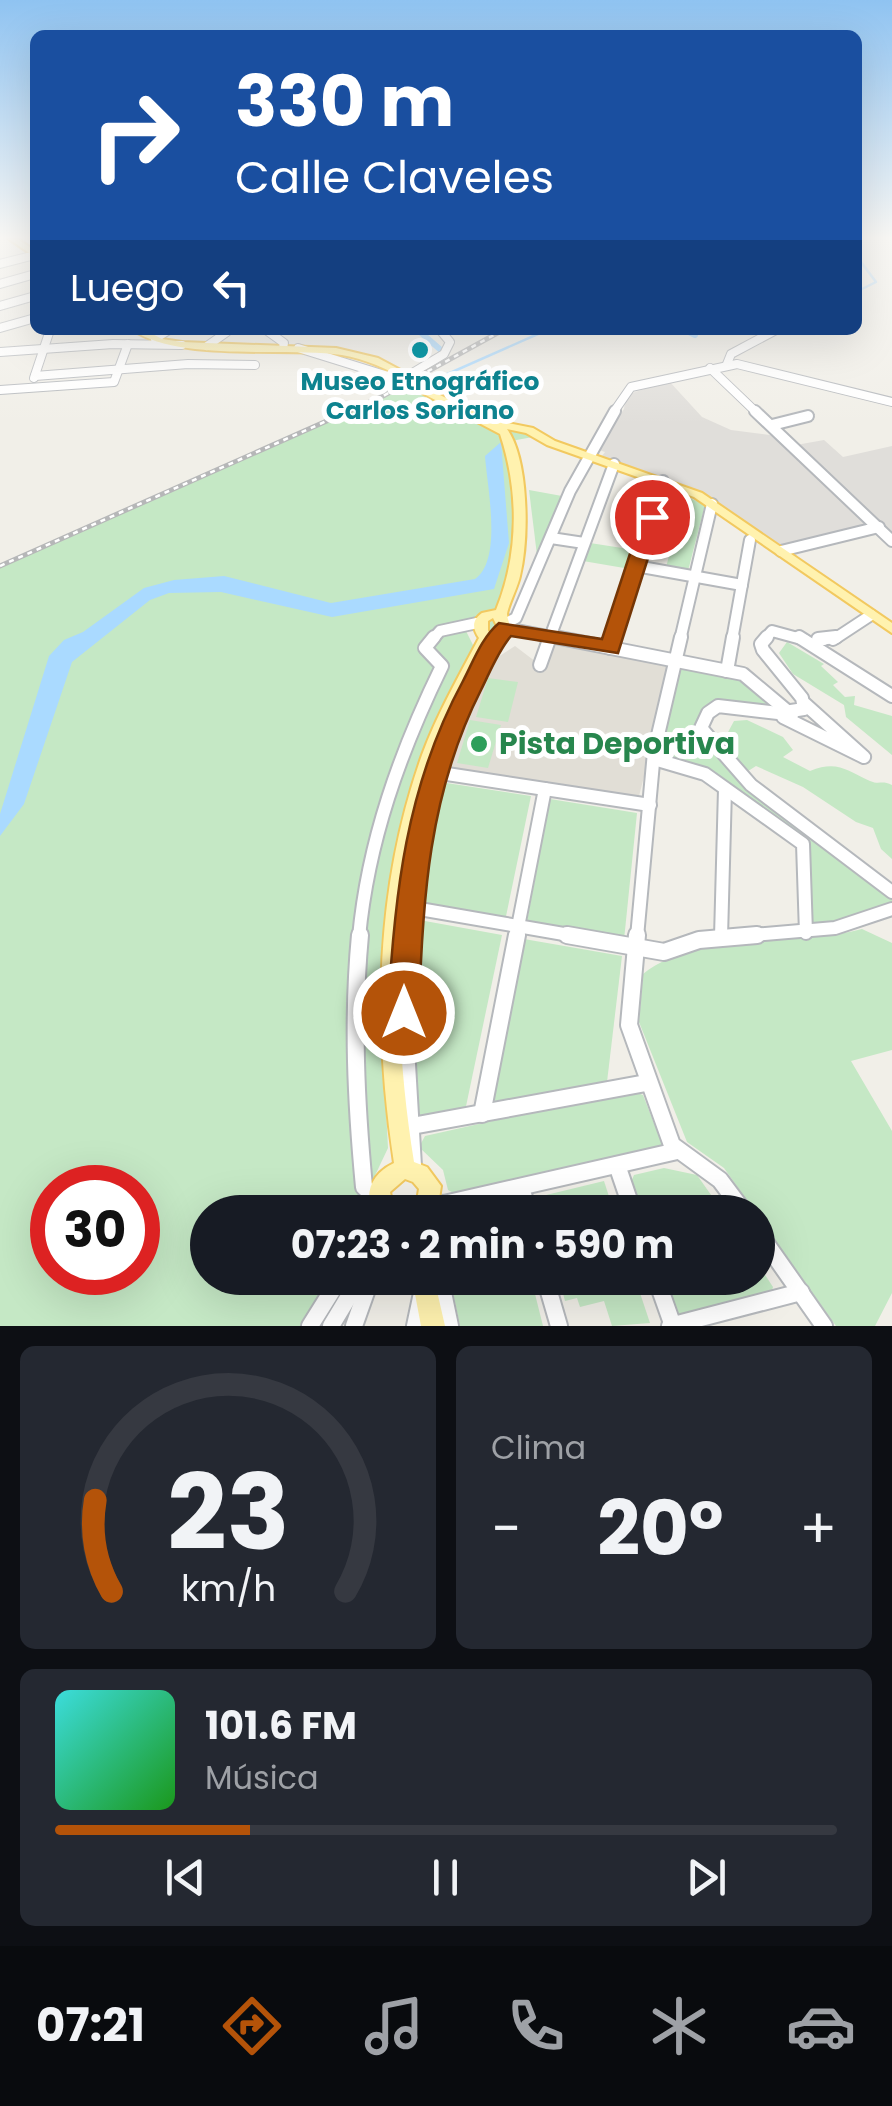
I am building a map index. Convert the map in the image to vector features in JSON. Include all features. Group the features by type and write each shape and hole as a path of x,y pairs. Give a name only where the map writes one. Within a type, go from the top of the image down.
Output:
{"main road":[{"path":"147,335 187,346 298,348 351,354 403,374 424,390 509,433 663,481 712,504 892,629"},
{"path":"429,1195 430,1186 409,1170 390,1018 391,947 399,871 428,756 496,627 519,560 509,433"},
{"path":"512,455 529,440"},
{"path":"382,1195 385,1179 409,1170"},
{"path":"430,1295 432,1326"}],"street":[{"path":"0,328 30,319"},
{"path":"31,388 49,335"},
{"path":"155,339 161,335"},
{"path":"207,346 224,335"},
{"path":"274,335 284,348"},
{"path":"298,348 401,380 444,354 450,342 444,335"},
{"path":"732,364 731,354 767,335"},
{"path":"0,390 114,382 128,344"},
{"path":"0,352 128,344 187,346 188,364"},
{"path":"35,376 188,364 255,365"},
{"path":"409,1170 412,1126 404,1013 408,907 434,772 496,627 516,618 585,454 614,414 620,395 631,387 732,364 892,402"},
{"path":"710,368 892,541"},
{"path":"772,425 808,416"},
{"path":"540,666 614,464"},
{"path":"610,648 663,481"},
{"path":"712,504 654,759 628,1026 646,1083 677,1151 720,1180 731,1195"},
{"path":"780,551 879,528"},
{"path":"550,538 584,544"},
{"path":"727,671 750,540"},
{"path":"519,560 540,563"},
{"path":"636,566 742,585"},
{"path":"871,614 831,641 783,632 768,634 763,650 805,704 864,757 786,715 751,706 726,704 708,713 701,728 751,786 892,892"},
{"path":"370,1195 364,1187 354,1079 354,968 362,896 398,756 442,666 425,648 440,631 496,627 551,637 743,674 786,715"},
{"path":"783,632 826,648 892,696"},
{"path":"786,715 805,704"},
{"path":"654,759 704,774 803,844 806,933"},
{"path":"434,772 650,805"},
{"path":"482,1114 545,789"},
{"path":"722,938 725,790"},
{"path":"408,907 664,952 699,940 806,933 872,919 892,908"},
{"path":"412,1126 646,1083"},
{"path":"488,1195 677,1151"},
{"path":"616,1165 627,1195"},
{"path":"520,1187 523,1195"},
{"path":"775,1256 824,1326"},
{"path":"662,1295 672,1326 801,1292"},
{"path":"310,1326 329,1295"},
{"path":"331,1326 350,1295"},
{"path":"354,1326 367,1295"},
{"path":"415,1326 424,1295"},
{"path":"436,1295 450,1326"},
{"path":"551,1295 559,1326"}],"shaded area":[{"path":"669,381 702,417 731,430 777,436 870,526 781,545 690,488 602,456 605,452 596,449 624,409 626,395"},
{"path":"824,440 843,457 892,446 892,535 796,445"},
{"path":"551,637 674,661 639,796 446,768 495,659 515,646 540,665"}],"green space":[{"path":"412,381 505,434 520,429 533,437 511,441 521,534 496,634 479,628 440,631 425,647 442,662 411,727 363,891 364,1187 370,1195 190,1195 190,1295 329,1295 310,1326 0,1326 0,566"},
{"path":"529,490 562,496 538,555 537,555"},
{"path":"686,496 705,505 688,571 666,567"},
{"path":"590,543 635,550 630,569 583,561"},
{"path":"466,631 474,647 424,748 395,854 380,992 388,1148 370,1186 362,997 368,905 376,857 399,772 446,667 430,649 439,635"},
{"path":"787,642 824,664 821,666 838,682 833,685 845,697 855,696 854,705 892,716 892,755 846,717 844,705 793,674 779,653"},
{"path":"674,661 743,674 792,715 736,704 702,722 715,748 892,892 892,909 806,933 805,846 725,789 654,752"},
{"name":"Pista Deportiva","path":"488,678 518,682 508,722 476,717"},
{"name":"Pista Deportiva","path":"470,720 501,725 488,768 457,763"},
{"path":"747,720 783,737 793,750 783,757 810,771 835,766 873,782 892,785 892,859 881,849 873,828 856,822 803,787 756,766 745,773 720,747 734,721"},
{"path":"440,782 531,796 505,921 415,905"},
{"path":"550,799 637,813 624,940 527,921"},
{"path":"414,919 502,935 465,1111 419,1117 413,1044"},
{"path":"862,929 892,943 892,1050 851,1061 892,1131 892,1293 875,1326 836,1326 775,1240 775,1195 743,1195 724,1168 687,1142 639,1022 643,974 665,960 719,945"},
{"path":"524,939 622,956 607,1082 500,1105 493,1099"},
{"path":"630,1090 643,1095 663,1146 455,1194 448,1190 443,1170 419,1147 425,1136"},
{"path":"664,1168 697,1175 711,1195 635,1195 631,1182 634,1175"},
{"path":"604,1181 609,1195 546,1195"},
{"path":"454,1295 535,1295 543,1326 460,1326"},
{"path":"563,1295 641,1295 650,1323 612,1326 604,1301 580,1307 577,1298 565,1301"},
{"path":"669,1295 767,1295 682,1315 675,1311"}],"water":[{"path":"501,442 509,543 494,589 332,617 221,592 169,593 150,600 72,662 24,804 0,836 0,814 49,656 64,640 83,632 144,588 174,580 224,576 331,603 475,579 484,569 491,540 485,456"}],"waterway":[{"path":"424,335 442,351"},
{"path":"434,380 536,335"}],"railway":[{"path":"0,566 383,396 494,335"}],"place":[{"name":"Museo Etnográfico Carlos Soriano","path":"420,350"},
{"name":"Pista Deportiva","path":"479,744"}],"route":[{"path":"404,1013 408,895 416,849 438,761 459,709 498,635 506,628 610,648 652,517"}]}
